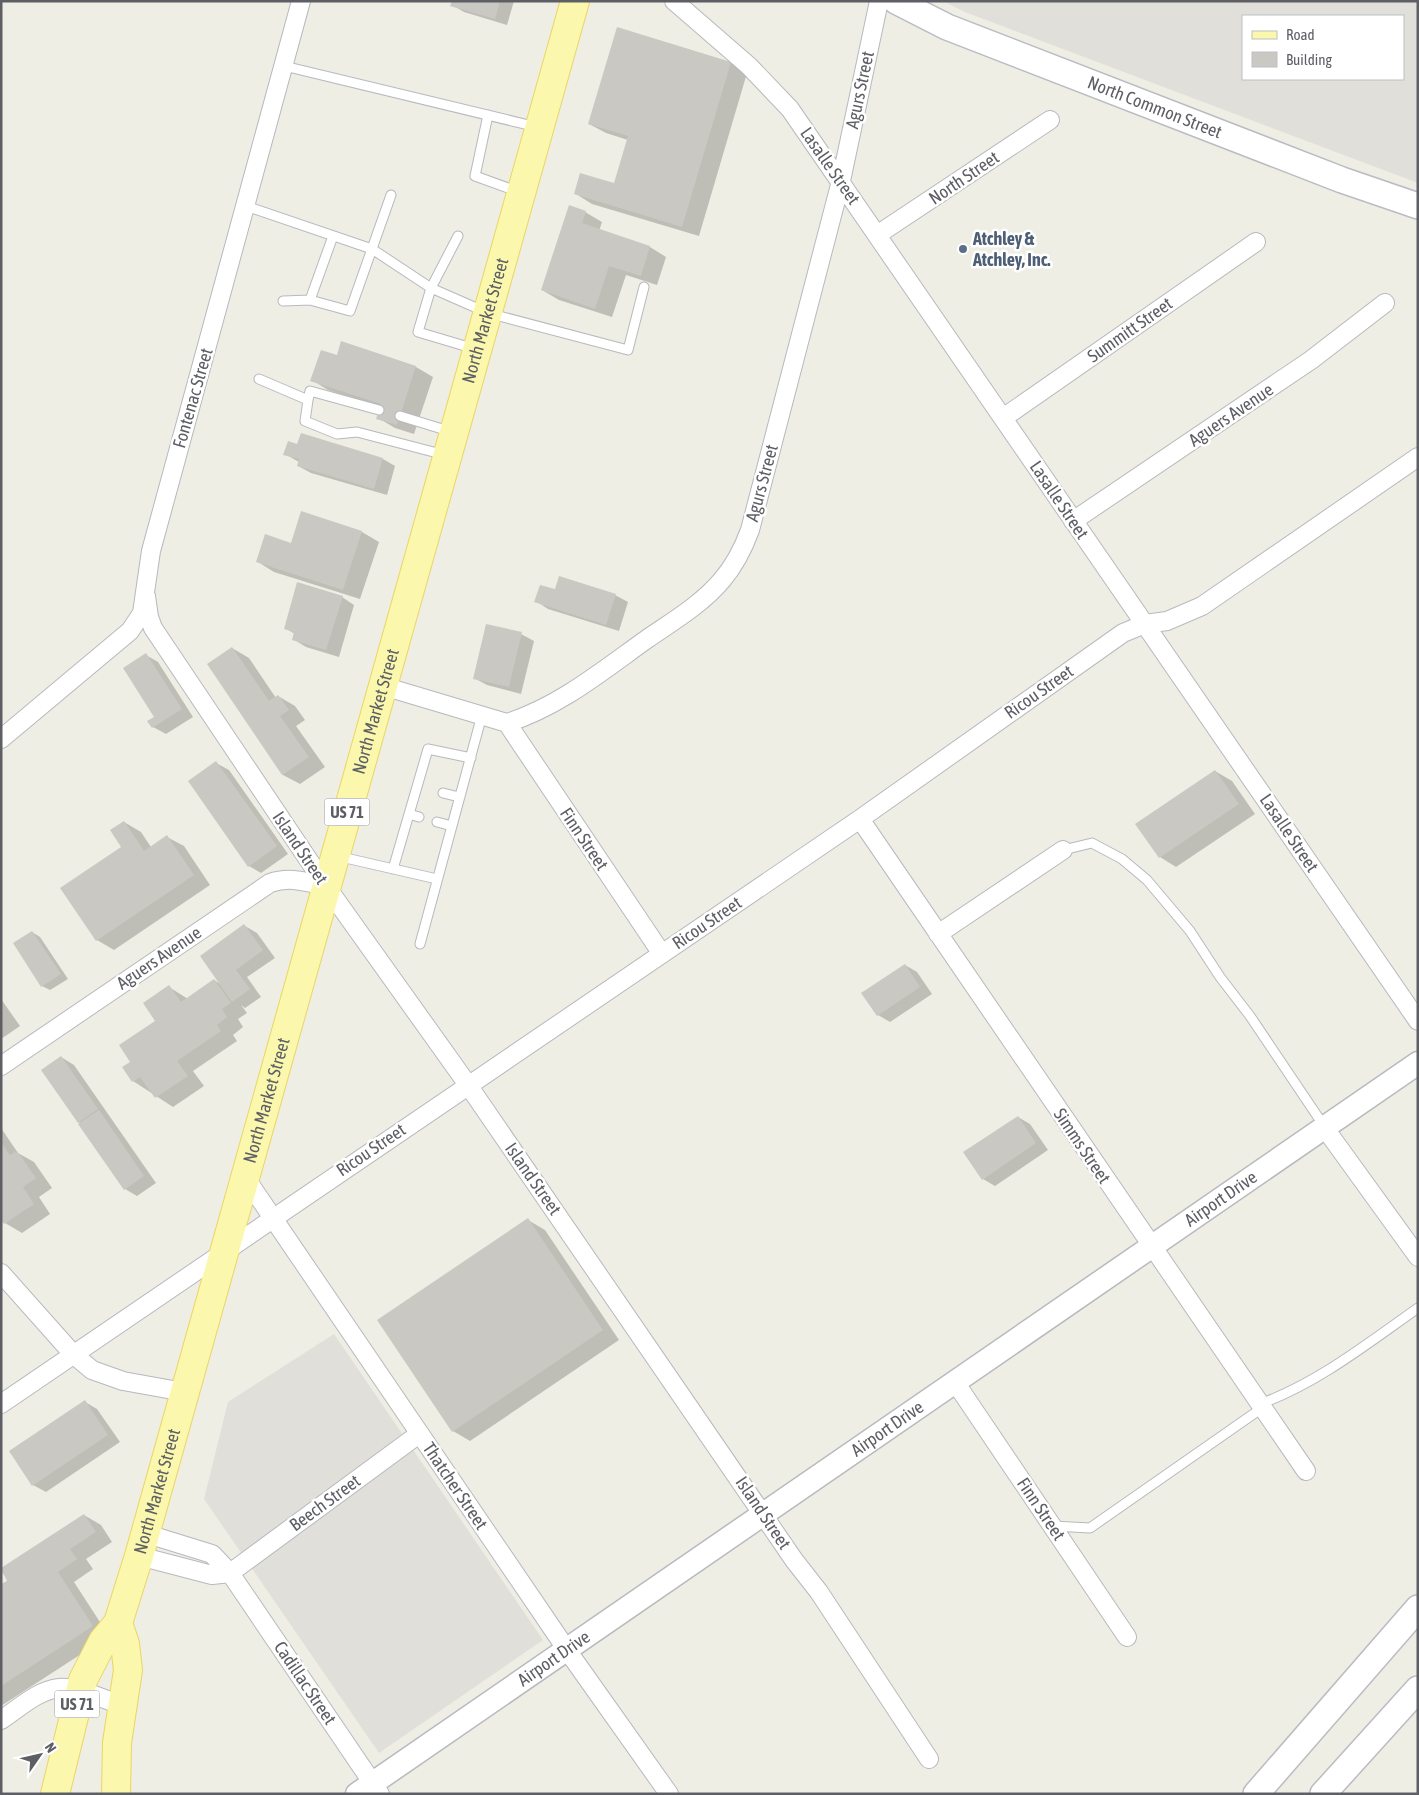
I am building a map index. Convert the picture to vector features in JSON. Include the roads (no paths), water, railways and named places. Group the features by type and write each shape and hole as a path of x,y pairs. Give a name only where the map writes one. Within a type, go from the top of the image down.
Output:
{"main road":[{"name":"North Market Street","path":"55,1794 88,1666 103,1641 118,1623 141,1545 576,1"},
{"name":"North Common Street","path":"896,1 947,27 1342,180 1418,206"},
{"path":"1256,1794 1415,1610"},
{"name":"US 71","path":"116,1794 118,1743 127,1658 118,1623"},
{"path":"1324,1794 1418,1689"}],"street":[{"name":"Fontenac Street","path":"1,739 130,631 142,614 146,596 146,573 151,551 301,1"},
{"name":"Lasalle Street","path":"674,1 770,86 790,109 1418,1021"},
{"name":"Agurs Street","path":"507,723 546,708 572,692 693,607 717,586 735,563 750,530 841,181 879,1"},
{"name":"North Street","path":"877,235 1050,120"},
{"name":"Summitt Street","path":"1003,418 1256,242"},
{"name":"Aguers Avenue","path":"1073,520 1311,360 1385,303"},
{"name":"Ricou Street","path":"1,1404 223,1250 860,819 1123,633 1145,624 1167,621 1202,606 1418,456"},
{"name":"Island Street","path":"146,596 149,617 154,628 326,886 468,1085 819,1592 929,1759"},
{"path":"383,686 507,723"},
{"name":"Finn Street","path":"507,723 662,954"},
{"name":"Simms Street","path":"860,819 1306,1471"},
{"path":"938,934 1063,850"},
{"name":"Aguers Avenue","path":"1,1066 270,883 284,879 294,879 326,886"},
{"name":"Airport Drive","path":"370,1790 566,1650 1418,1064"},
{"path":"1324,1127 1418,1257"},
{"name":"Thatcher Street","path":"245,1177 566,1650 669,1794"},
{"path":"1,1273 73,1354 92,1370 107,1376 184,1392"},
{"name":"Finn Street","path":"955,1382 1127,1637"},
{"name":"Beech Street","path":"230,1573 419,1434"},
{"path":"141,1545 212,1575 230,1573"},
{"name":"Cadillac Street","path":"230,1573 370,1790"},
{"path":"1,1720 47,1690 61,1688 123,1706"}],"lane":[{"path":"284,66 540,128"},
{"path":"488,115 475,176 522,192"},
{"path":"283,301 310,300 350,310 391,195"},
{"path":"246,206 372,249 431,288 488,313 628,350 644,287"},
{"path":"310,300 333,236"},
{"path":"458,236 431,288 418,332 478,350"},
{"path":"259,379 308,400"},
{"path":"379,410 310,391 305,422 337,434 358,432 451,444"},
{"path":"400,416 451,444"},
{"path":"420,944 482,715"},
{"path":"393,869 428,749 471,758"},
{"path":"417,785 427,788"},
{"path":"443,793 460,797"},
{"path":"409,814 420,817"},
{"path":"437,822 452,826"},
{"path":"1063,850 1092,843 1122,859 1147,880 1190,931 1220,977 1250,1016 1324,1127"},
{"path":"335,856 437,879"},
{"path":"1053,1526 1090,1528 1261,1406 1290,1393 1352,1354 1418,1308"}],"place":[{"name":"Atchley & Atchley, Inc.","path":"963,249"}]}
